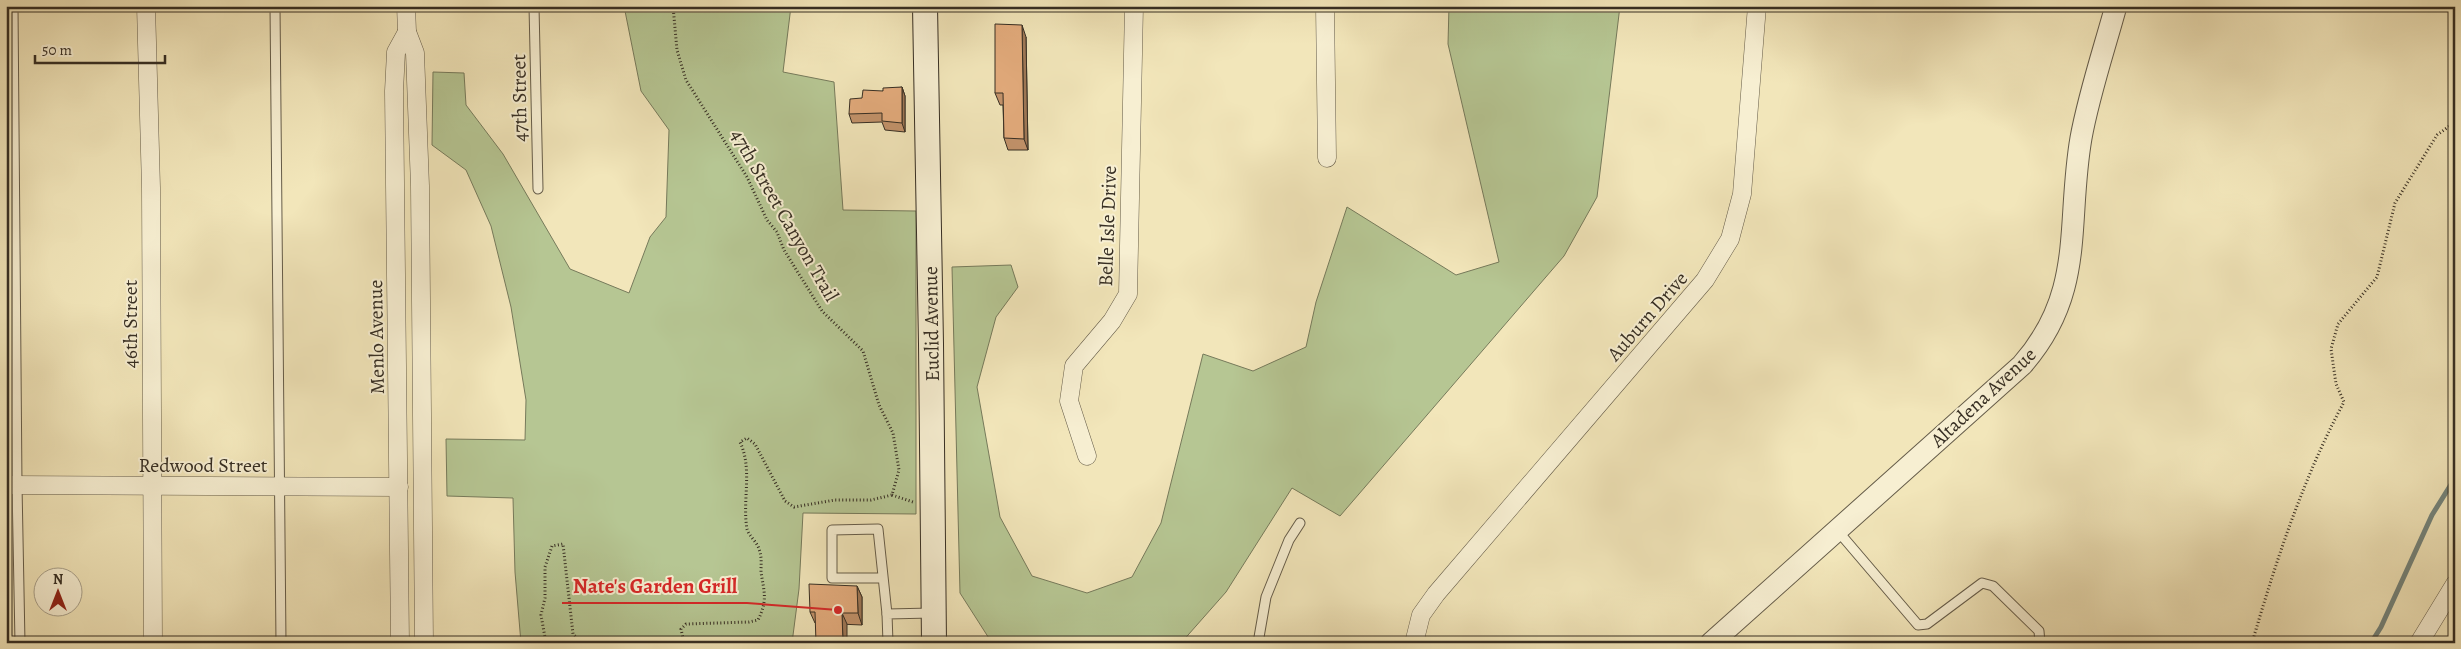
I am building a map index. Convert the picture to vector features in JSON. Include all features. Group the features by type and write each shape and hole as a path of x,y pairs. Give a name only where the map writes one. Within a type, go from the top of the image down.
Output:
{"main road":[{"name":"Euclid Avenue","path":"925,6 934,643"}],"street":[{"name":"46th Street","path":"146,6 151,188 152,643"},
{"name":"Menlo Avenue","path":"406,6 406,32 415,53 420,176 424,643"},
{"name":"Belle Isle Drive","path":"1087,456 1069,401 1074,366 1112,321 1128,294 1134,6"},
{"path":"1325,6 1327,158"},
{"name":"Auburn Drive","path":"1414,643 1421,615 1436,594 1705,280 1730,240 1742,194 1757,6"},
{"name":"Altadena Avenue","path":"1711,643 2022,365 2049,329 2063,297 2067,280 2080,141 2116,6"},
{"name":"Menlo Avenue","path":"400,643 394,91 396,52 406,32"},
{"name":"Redwood Street","path":"11,485 399,487"},
{"path":"2419,643 2455,584"}],"lane":[{"path":"14,6 11,485 20,643"},
{"path":"275,6 281,643"},
{"name":"47th Street","path":"534,6 538,189"},
{"path":"1258,643 1266,598 1289,540 1300,523"},
{"path":"882,578 832,578 832,530 878,529 887,614 888,643"},
{"path":"1837,530 1918,625 1927,624 1982,583 1993,586 2039,631 2040,643"},
{"path":"887,614 933,613"}],"path":[{"name":"47th Street Canyon Trail","path":"673,6 677,50 686,80 747,177 767,220 777,232 784,250 822,312 863,351 878,405 893,433 899,470 892,495 870,500 835,500 794,507 785,501 755,444 747,438 740,442 748,473 747,531 758,546 762,557 762,572 765,586 764,608 758,620 749,622 686,624 681,630 684,643"},
{"path":"2252,643 2292,518 2344,402 2336,384 2330,349 2338,324 2377,277 2394,203 2437,135 2455,122"},
{"path":"546,643 541,615 545,598 545,567 552,546 563,544 573,634 582,643"},
{"path":"642,643 642,640 646,638 650,639 651,643"}],"green space":[{"path":"624,6 791,6 783,72 834,82 843,210 916,211 916,514 803,513 799,589 792,643 521,643 515,572 513,498 447,496 446,439 525,440 526,400 511,307 491,226 466,170 432,145 433,72 464,73 466,105 503,154 570,269 629,293 650,237 666,217 669,130 641,91"},
{"path":"1449,6 1620,6 1597,197 1564,256 1340,516 1292,488 1226,592 1181,643 992,643 960,593 952,267 1011,265 1018,287 996,317 977,387 1000,517 1032,576 1087,593 1132,577 1161,523 1203,354 1253,371 1306,347 1316,302 1347,207 1456,275 1499,262 1448,44"}],"building":[{"path":"995,24 1022,25 1024,139 1004,138 1003,93 995,93"},
{"path":"902,87 902,123 882,121 882,113 849,114 850,99 862,98 863,90 883,91 883,88"},
{"path":"809,584 857,586 858,613 842,613 843,643 816,643 815,612 810,612"}],"waterway":[{"path":"2371,643 2381,627 2432,515 2455,478"}],"place":[{"name":"Nate's Garden Grill","path":"838,610"}]}
